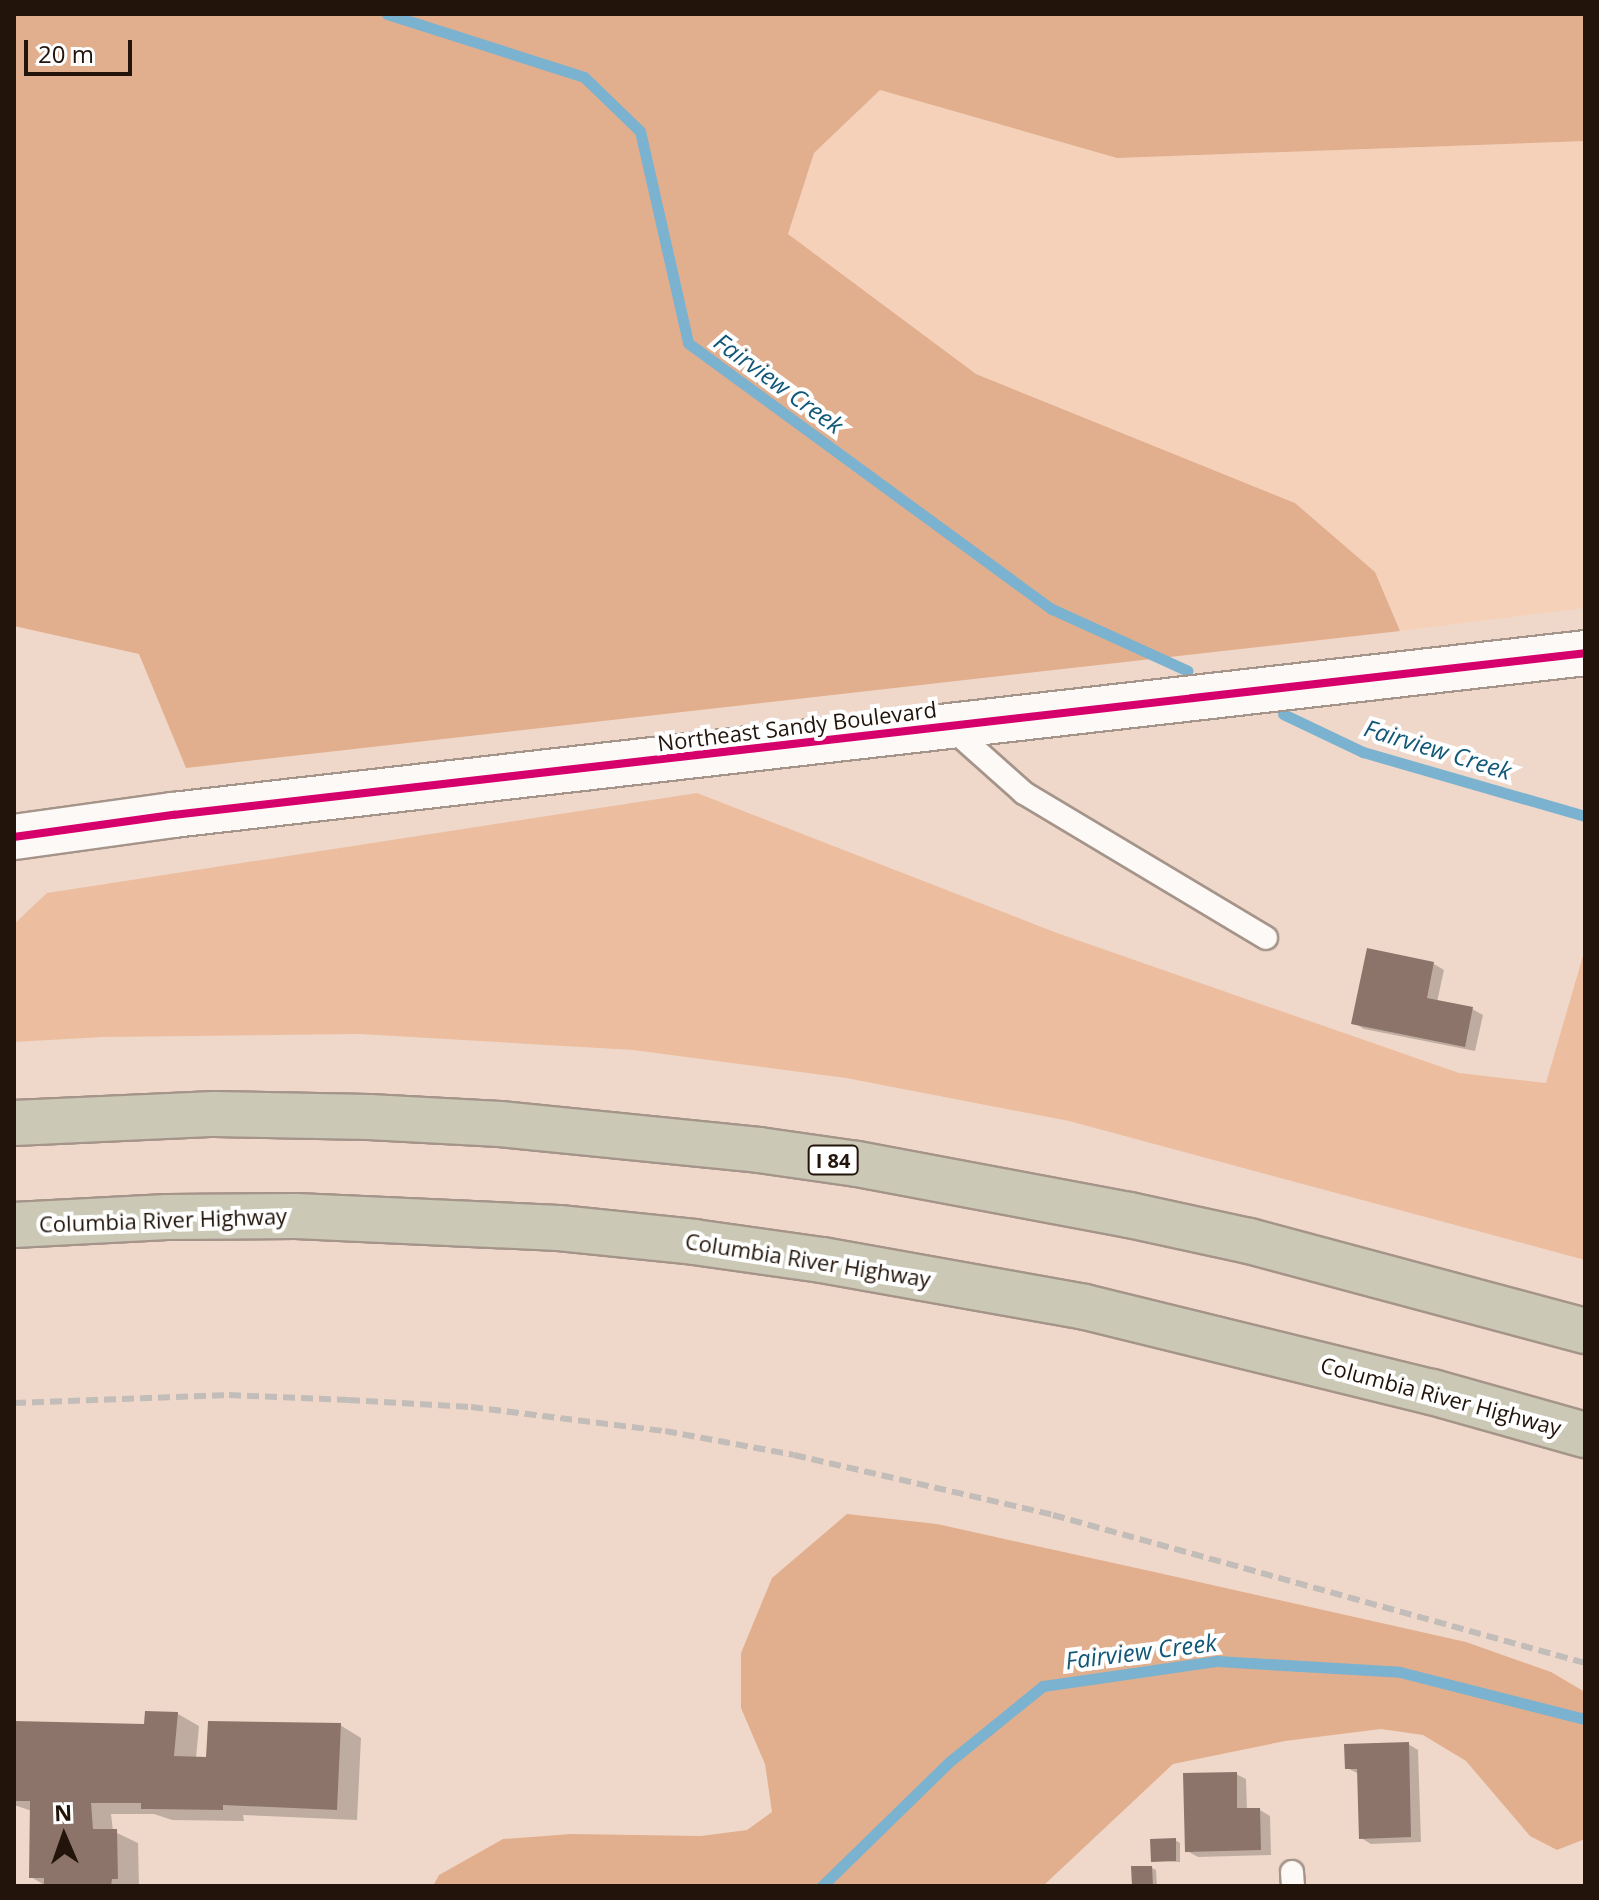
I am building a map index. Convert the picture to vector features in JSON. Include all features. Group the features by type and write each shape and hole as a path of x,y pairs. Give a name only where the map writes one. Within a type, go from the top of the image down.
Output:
{"highway":[{"name":"I 84","path":"14,1123 215,1114 369,1117 529,1127 759,1150 1023,1193 1174,1225 1585,1331"},
{"name":"Columbia River Highway","path":"14,1225 72,1220 296,1216 559,1228 751,1250 1085,1307 1417,1389 1585,1435"}],"main road":[{"name":"Northeast Sandy Boulevard","path":"14,837 173,815 1585,653"}],"lane":[{"path":"949,726 1024,793 1266,938"}],"shaded area":[{"path":"14,14 1585,14 1585,141 1117,158 880,90 814,153 788,234 976,374 1295,503 1375,572 1400,631 186,768 139,654 14,626"},
{"path":"880,90 1117,158 1585,141 1585,608 1400,631 1375,572 1295,503 976,374 787,234 814,153"},
{"path":"697,793 1057,933 1459,1073 1546,1083 1585,949 1585,1260 1069,1121 846,1078 633,1050 360,1034 103,1037 14,1042 14,924 47,893"},
{"path":"847,1514 937,1524 1159,1573 1466,1642 1551,1672 1585,1692 1585,1839 1557,1850 1530,1836 1466,1761 1423,1735 1381,1729 1285,1741 1173,1764 1043,1886 433,1886 439,1875 503,1839 571,1834 701,1836 747,1830 772,1812 765,1764 741,1708 741,1653 772,1578"}],"building":[{"path":"1367,948 1434,962 1427,998 1473,1007 1465,1047 1351,1024"},
{"path":"145,1711 178,1712 174,1756 206,1757 208,1721 341,1723 337,1810 223,1805 223,1810 141,1809 141,1803 91,1803 93,1829 117,1829 118,1879 112,1879 111,1886 44,1886 44,1878 29,1878 30,1801 14,1801 14,1721 144,1724"},
{"path":"1409,1742 1411,1837 1359,1839 1357,1769 1345,1769 1344,1744"},
{"path":"1237,1772 1237,1808 1260,1808 1261,1850 1185,1852 1183,1773"},
{"path":"1176,1838 1176,1861 1151,1862 1150,1839"},
{"path":"1131,1866 1152,1866 1153,1886 1132,1886"}],"waterway":[{"name":"Fairview Creek","path":"387,14 584,77 640,131 688,343 1052,609 1188,671"},
{"name":"Fairview Creek","path":"1283,714 1363,752 1585,816"},
{"name":"Fairview Creek","path":"822,1886 949,1762 1043,1686 1217,1661 1400,1672 1585,1719"}],"railway":[{"path":"14,1403 229,1395 348,1400 471,1407 665,1431 794,1455 1053,1515 1585,1663"}],"cycle path":[{"path":"14,837 173,815 1585,653"}]}
